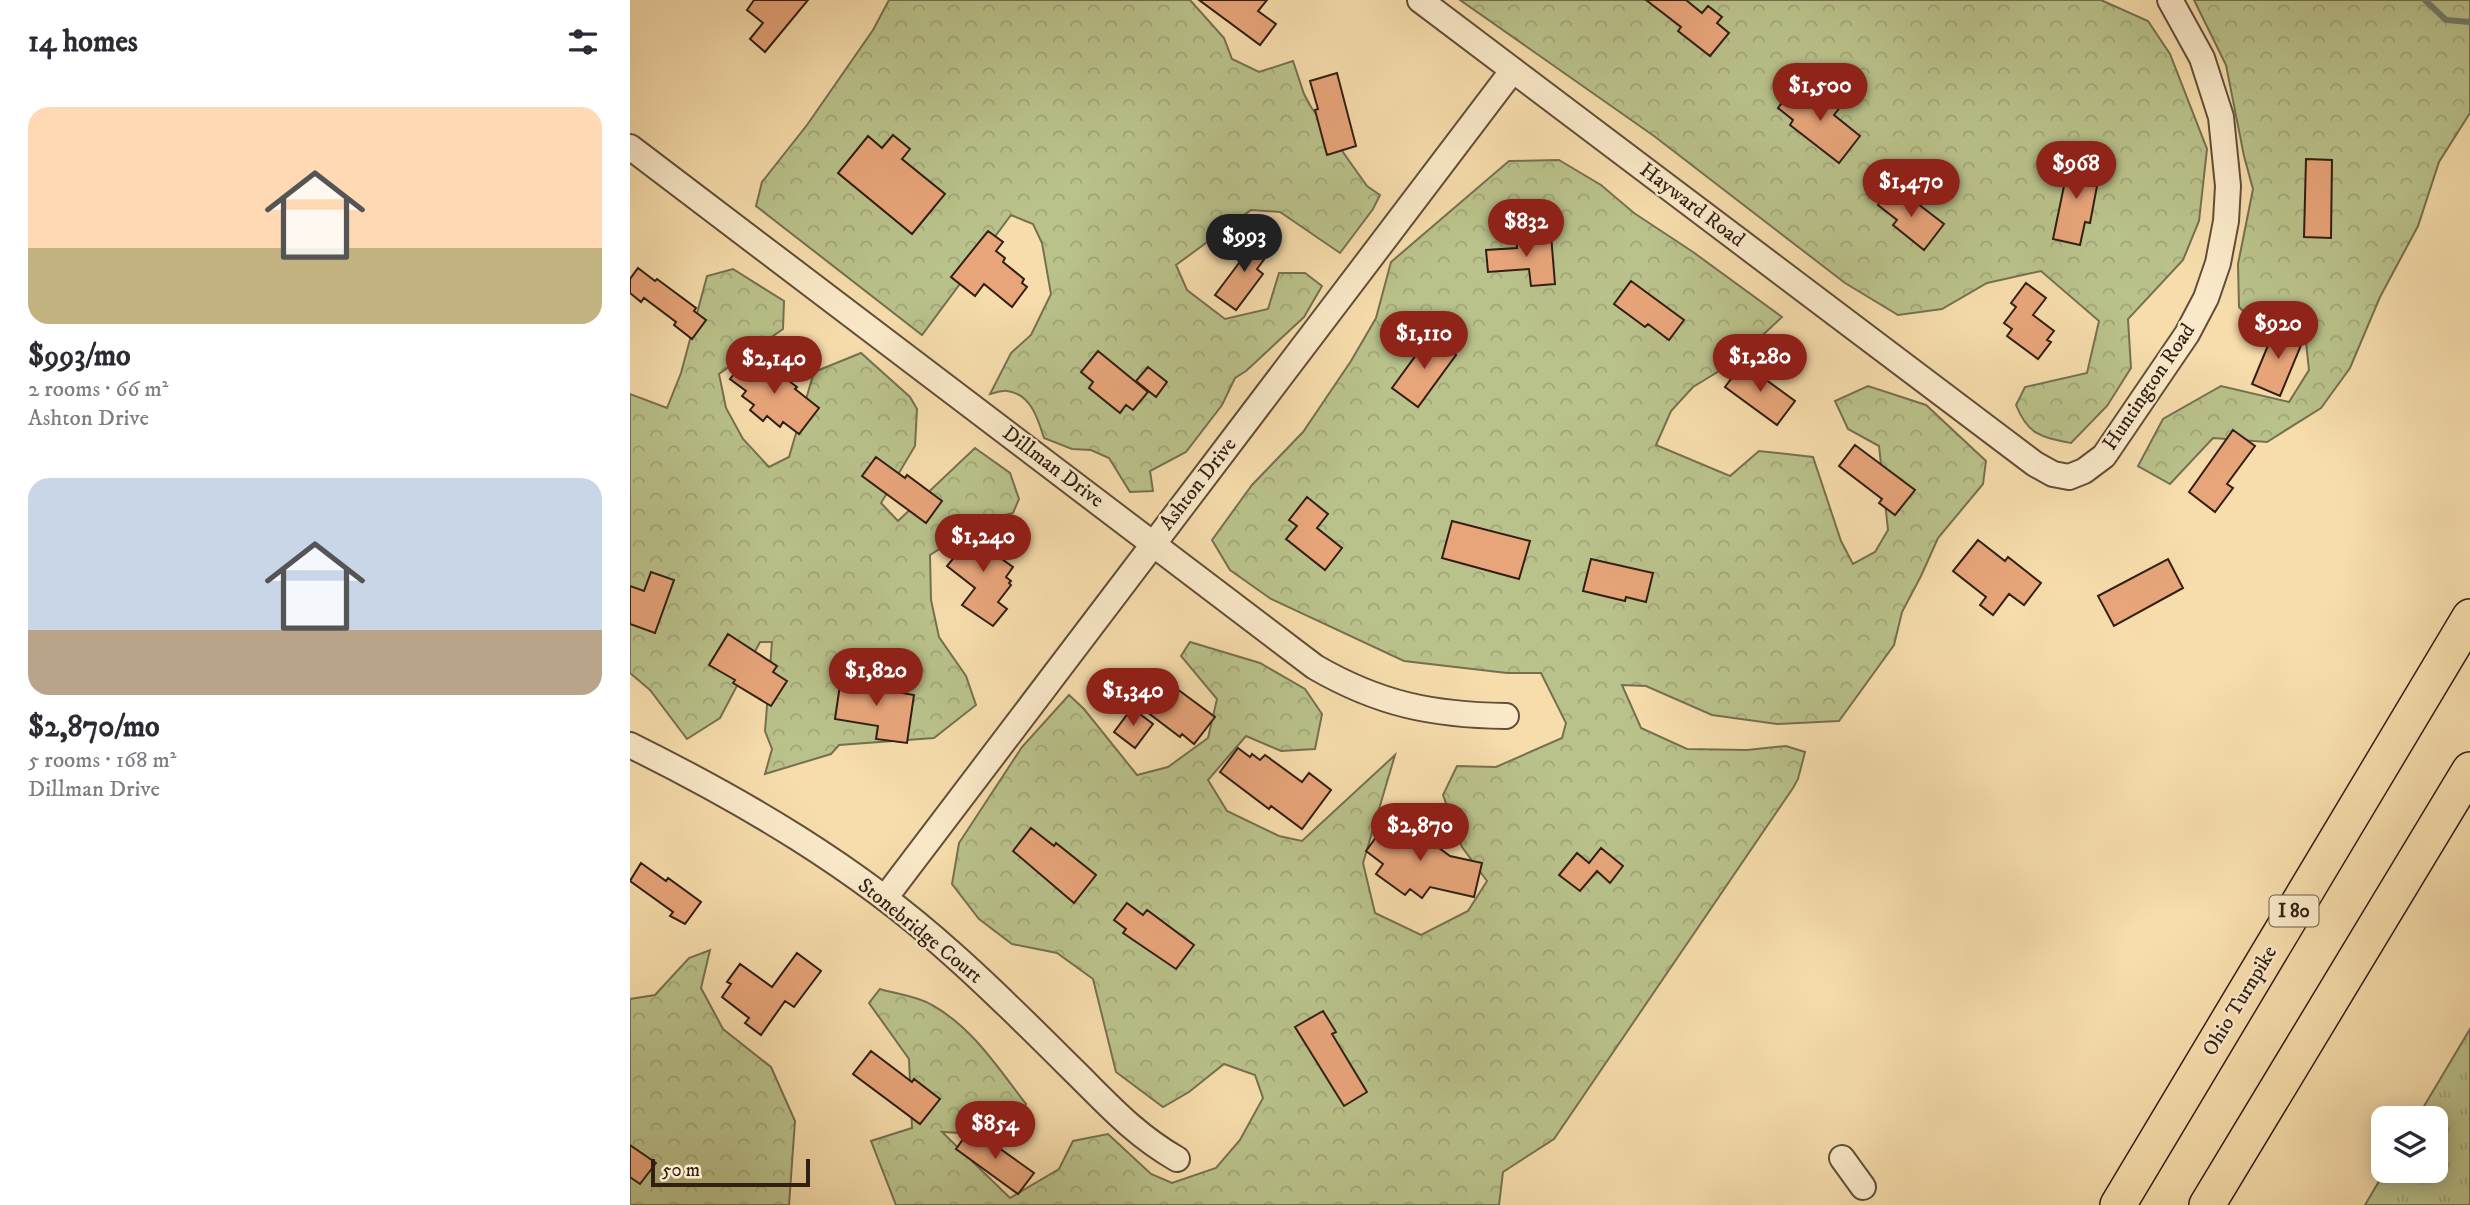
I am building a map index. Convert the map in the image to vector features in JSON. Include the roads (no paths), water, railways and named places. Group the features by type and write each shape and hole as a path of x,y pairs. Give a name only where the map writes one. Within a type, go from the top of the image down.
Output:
{"highway":[{"name":"Ohio Turnpike","path":"2118,1205 2470,617"},
{"path":"2207,1205 2470,770"}],"street":[{"name":"Hayward Road","path":"1420,0 1964,410"},
{"name":"Huntington Road","path":"1964,410 2035,464 2053,474 2070,477 2084,471 2104,456 2157,381 2206,298 2218,263 2226,220 2228,186 2221,117 2202,58 2170,0"},
{"name":"Ashton Drive","path":"885,898 1513,70"},
{"name":"Dillman Drive","path":"630,148 1315,667 1346,685 1402,706 1506,716"},
{"name":"Stonebridge Court","path":"630,744 728,796 826,857 885,898 949,950 1011,1008 1123,1122 1177,1159"},
{"path":"1842,1158 1863,1187"}],"waterway":[{"path":"2425,0 2446,20 2470,22"}]}
